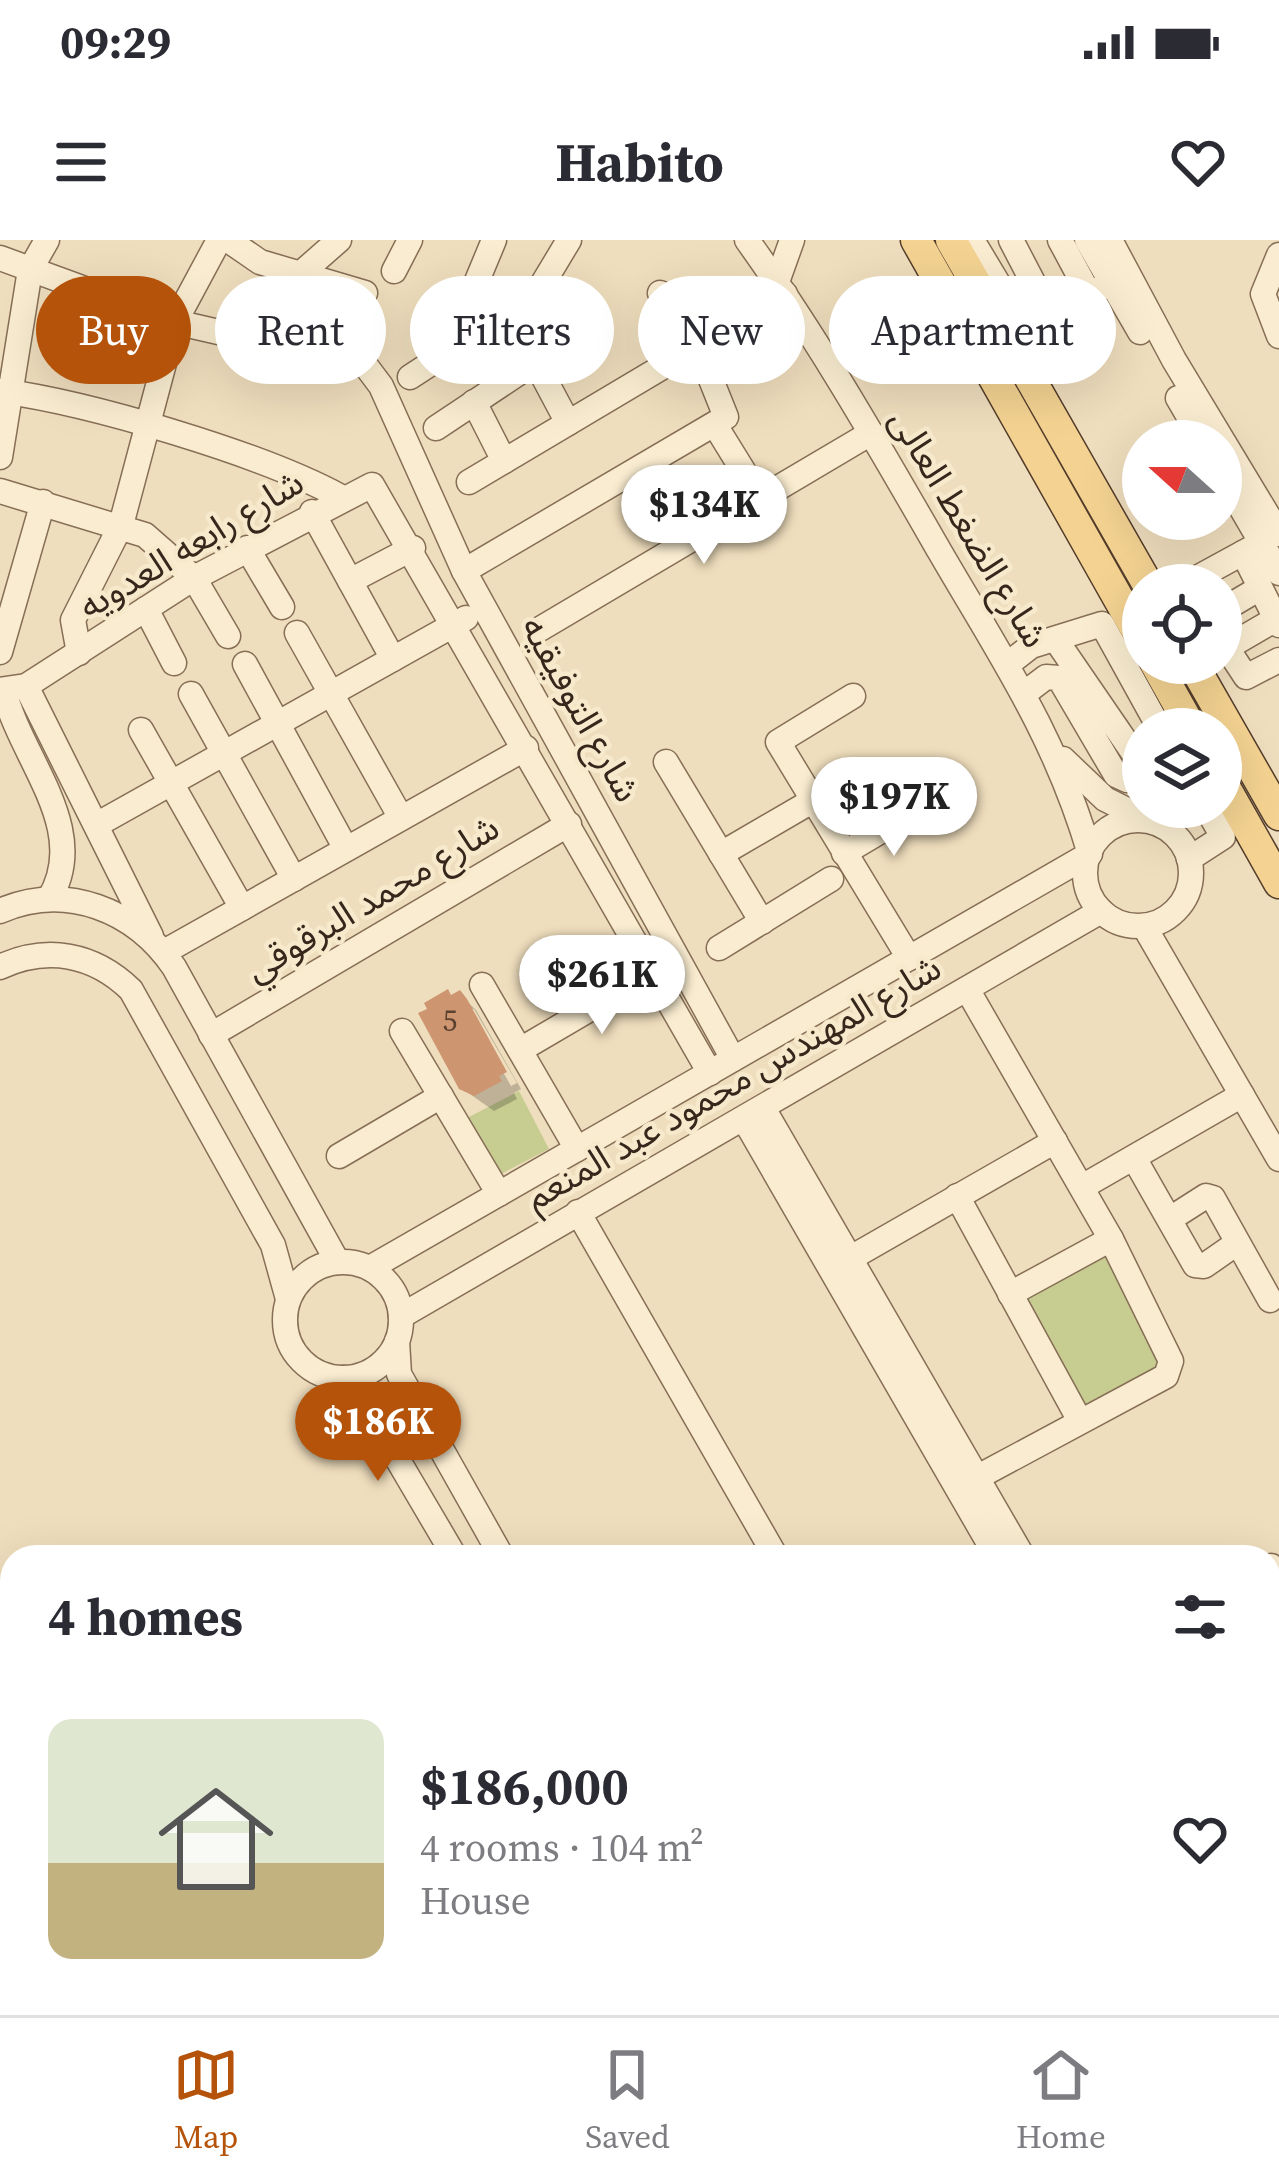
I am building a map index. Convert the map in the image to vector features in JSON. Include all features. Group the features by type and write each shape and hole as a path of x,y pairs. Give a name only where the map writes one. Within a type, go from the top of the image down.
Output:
{"main road":[{"path":"916,240 946,276"},
{"path":"951,240 963,276"},
{"path":"1012,384 1122,600"},
{"path":"1021,384 1135,564"},
{"path":"1204,684 1279,815"},
{"path":"1242,818 1279,884"}],"street":[{"path":"16,258 47,240"},
{"path":"223,240 260,262 298,276 339,240"},
{"name":"شارع رابعه العدويه","path":"191,295 223,240"},
{"path":"394,272 410,240"},
{"path":"479,276 494,240"},
{"path":"550,276 569,240"},
{"name":"شارع الضغط العالى","path":"747,240 772,276"},
{"path":"784,276 792,240"},
{"path":"971,240 991,276"},
{"path":"990,240 1019,276"},
{"path":"1011,240 1030,276"},
{"path":"1028,240 1039,276"},
{"path":"1060,240 1091,276"},
{"path":"1098,242 1100,276"},
{"path":"1098,242 1174,360 1261,543 1277,622 1242,636"},
{"path":"1279,255 1266,312 1279,336"},
{"path":"16,258 61,276"},
{"path":"0,457 16,258"},
{"path":"1116,310 1189,420"},
{"name":"شارع التوفيقيه","path":"191,326 348,360 366,366 381,386 464,571 733,1059"},
{"name":"شارع الضغط العالى","path":"805,327 1057,753 1090,854"},
{"path":"469,482 638,381"},
{"name":"شارع رابعه العدويه","path":"80,653 73,620 122,525 156,384"},
{"path":"436,428 501,384"},
{"path":"547,384 568,423"},
{"path":"464,571 715,424 727,413 713,384"},
{"path":"5,392 143,426 305,478 341,497"},
{"path":"474,402 504,461"},
{"path":"715,424 760,498"},
{"path":"540,629 871,433"},
{"name":"شارع التوفيقيه","path":"341,497 364,485 380,490 710,1073"},
{"path":"0,490 145,535 194,578 228,636"},
{"name":"شارع رابعه العدويه","path":"8,697 194,578 341,497"},
{"path":"0,652 44,502"},
{"path":"1242,510 1261,543"},
{"path":"312,512 393,659"},
{"path":"1224,564 1261,543"},
{"path":"247,548 282,607"},
{"path":"350,581 413,548"},
{"path":"1242,598 1269,581"},
{"path":"146,609 174,663"},
{"path":"98,824 484,609"},
{"path":"1008,664 1031,646 1105,622 1149,708"},
{"path":"297,633 401,818"},
{"path":"1024,693 1046,677 1059,678 1116,775 1127,780 1138,773 1138,760 1079,667 1056,640"},
{"path":"1242,671 1246,677 1279,660"},
{"path":"245,664 346,849"},
{"path":"191,694 294,879"},
{"path":"853,696 778,740 908,958"},
{"path":"8,697 98,824 158,945 337,1262"},
{"path":"8,697 65,837 64,865 49,899"},
{"path":"141,730 242,908"},
{"path":"158,945 242,908 526,748"},
{"name":"شارع الضغط العالى","path":"1057,753 1105,799 1122,808"},
{"path":"666,762 762,922"},
{"path":"722,854 812,801"},
{"path":"844,854 913,812"},
{"name":"شارع محمد البرقوقي","path":"211,1035 569,824"},
{"path":"1122,825 1100,837 1090,854 1086,880 1101,911 1126,925 1144,926 1166,918 1182,903 1190,882 1190,859 1163,828"},
{"path":"1190,859 1223,837 1218,828"},
{"name":"شارع المهندس محمود عبد المنعم","path":"370,1268 1090,854"},
{"path":"719,948 831,879"},
{"path":"0,911 49,899 106,909 158,945"},
{"name":"شارع المهندس محمود عبد المنعم","path":"399,1328 578,1213 1101,911"},
{"path":"1144,926 1279,1159"},
{"path":"0,967 34,955 65,955 107,970 131,990 273,1245 288,1299 285,1331 300,1360 312,1370 343,1378 376,1367 399,1328"},
{"path":"520,1051 653,972"},
{"path":"482,985 577,1149"},
{"path":"967,989 1082,1187 1170,1353 1166,1376 976,1478"},
{"path":"402,1031 500,1194"},
{"path":"1082,1187 1242,1095"},
{"path":"339,1156 441,1096"},
{"path":"753,1114 986,1545"},
{"path":"849,1259 1055,1142"},
{"path":"1134,1158 1199,1267 1238,1243"},
{"path":"796,1188 849,1259 1016,1545"},
{"path":"956,1196 1081,1421"},
{"path":"1170,1219 1210,1196 1270,1300"},
{"path":"578,1213 769,1545"},
{"path":"1010,1294 1111,1239"},
{"path":"288,1299 313,1269 337,1262 370,1268 392,1288 400,1374 495,1545"},
{"path":"343,1378 365,1403 448,1545"}],"green space":[{"path":"519,1091 549,1149 499,1175 469,1117"},
{"path":"1103,1250 1165,1363 1087,1407 1024,1295"}],"building":[{"path":"448,989 451,995 460,990 467,999 507,1072 499,1076 502,1081 474,1096 459,1089 418,1013 427,1009 424,1003"}]}
